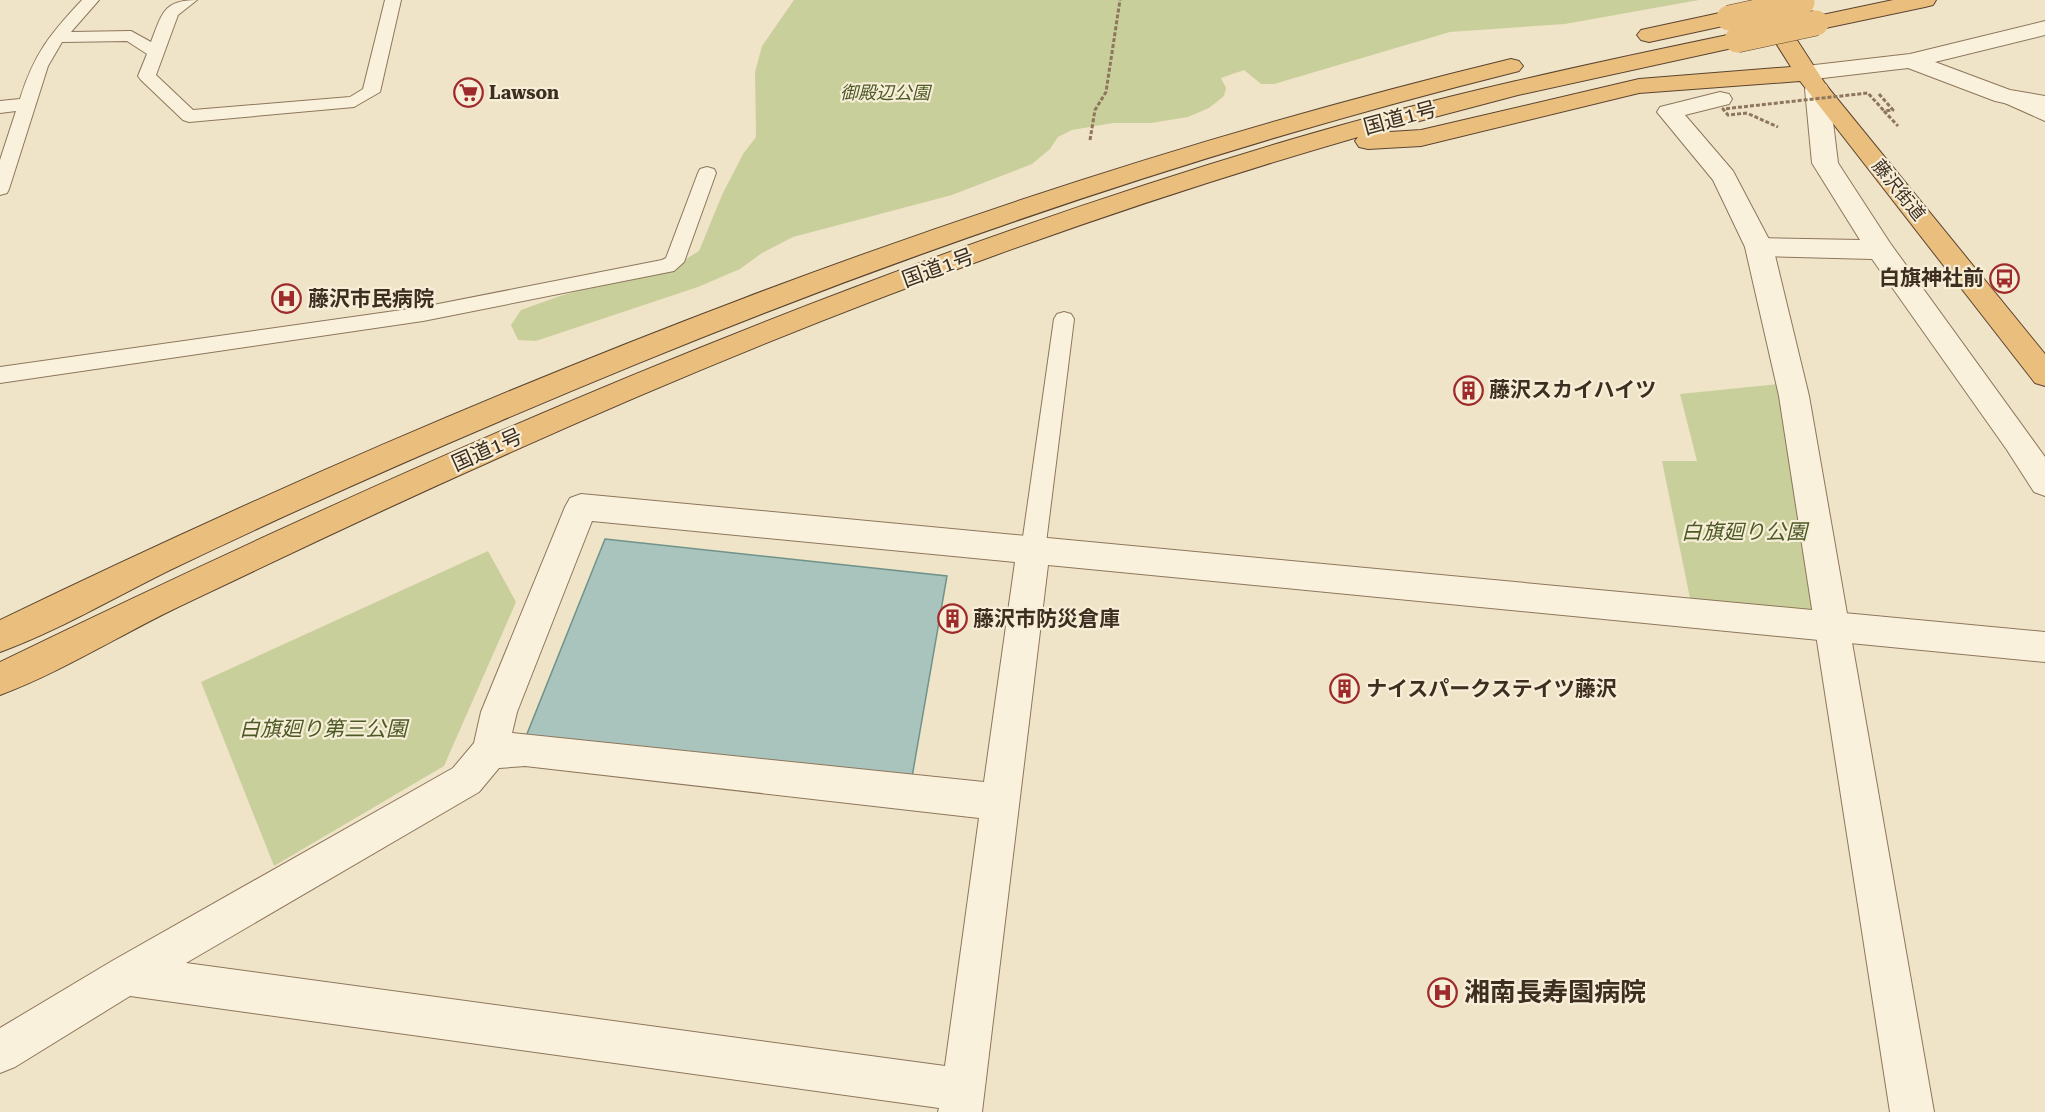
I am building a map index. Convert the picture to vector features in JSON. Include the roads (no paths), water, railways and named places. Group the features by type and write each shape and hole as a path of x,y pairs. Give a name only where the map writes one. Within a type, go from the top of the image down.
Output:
{"highway":[{"name":"藤沢街道","path":"1760,0 1811,81 2045,375"},
{"name":"国道1号","path":"0,637 314,490 532,394 750,307 927,241 1191,153 1375,99 1733,29 1815,23 1925,0"},
{"name":"国道1号","path":"0,680 329,520 555,419 935,268 1101,209 1302,145 1733,29 1807,1"},
{"path":"1302,145 1421,138 1639,87 1811,81"}],"street":[{"path":"2045,28 1910,61 1811,81 1825,163 1880,250 2018,441 2045,483"},
{"path":"1910,61 2004,96 2045,104"},
{"path":"1720,99 1669,112 1724,177 1759,247 1794,396 1912,1112"},
{"path":"1759,247 1880,250"},
{"path":"0,1052 126,975 466,780 490,751 499,712 581,507 2045,647"},
{"path":"126,975 962,1101 1033,551"},
{"path":"490,751 525,749 1001,802"}],"lane":[{"path":"0,189 39,66 57,37 91,0"},
{"path":"189,0 171,13 147,76 189,116 354,102 371,92 393,0"},
{"path":"57,37 131,36 156,52"},
{"path":"2004,96 2045,116"},
{"path":"0,107 27,104"},
{"path":"0,375 423,314 667,266 674,262 707,173"},
{"path":"1033,551 1064,319"}],"water":[{"path":"605,539 947,576 908,800 521,749"}],"place":[{"name":"Lawson","path":"468,92"},
{"name":"白旗神社前","path":"2005,278"},
{"name":"藤沢市民病院","path":"287,299"},
{"name":"藤沢スカイハイツ","path":"1468,390"},
{"name":"藤沢市防災倉庫","path":"952,619"},
{"name":"ナイスパークステイツ藤沢","path":"1345,689"},
{"name":"湘南長寿園病院","path":"1443,992"}],"park label":[{"name":"御殿辺公園","path":"885,92"},
{"name":"白旗廻り公園","path":"1744,532"},
{"name":"白旗廻り第三公園","path":"323,729"}]}
